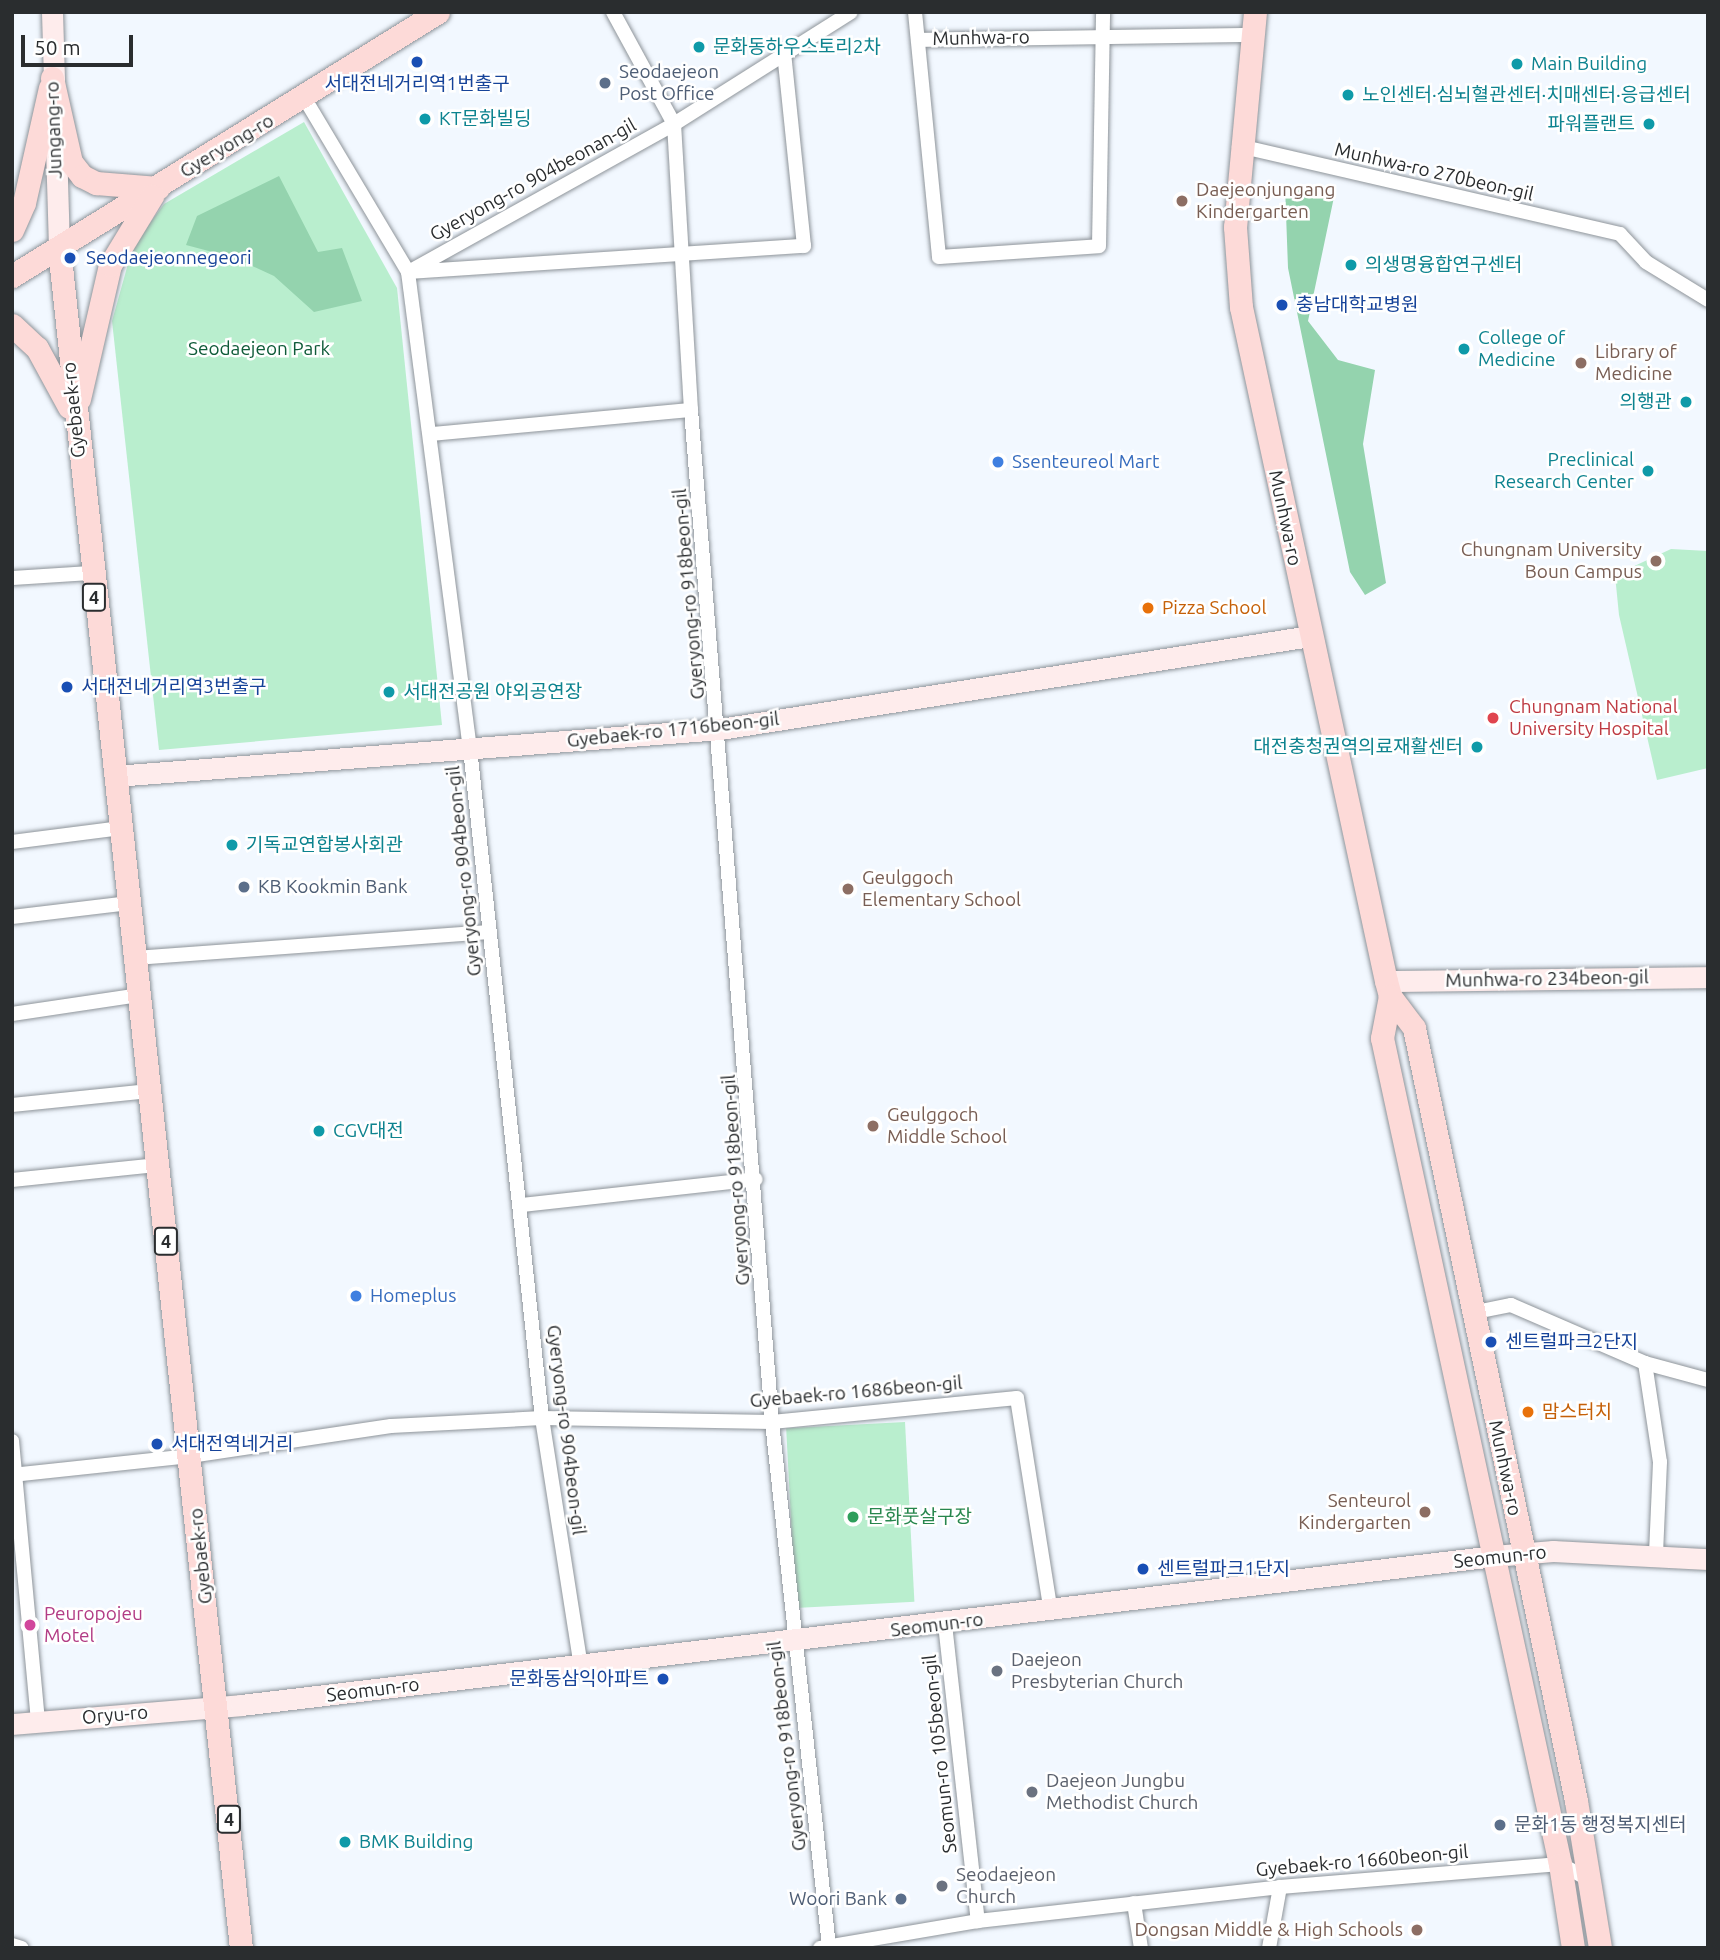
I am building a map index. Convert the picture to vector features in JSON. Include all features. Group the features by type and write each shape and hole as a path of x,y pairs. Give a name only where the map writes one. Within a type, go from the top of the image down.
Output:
{"main road":[{"name":"Jungang-ro","path":"52,12 59,248"},
{"name":"Gyeryong-ro","path":"12,276 305,99 438,12"},
{"name":"Munhwa-ro","path":"1253,23 1239,146 1235,227 1241,307 1388,989 1382,1038 1560,1864 1573,1948"},
{"path":"52,78 71,162 82,176 96,183 158,188 110,265 75,419"},
{"path":"12,230 24,203 52,78"},
{"name":"Gyebaek-ro","path":"59,248 75,419 241,1940"},
{"path":"12,325 37,348 75,419"},
{"name":"Gyebaek-ro 1716beon-gil","path":"115,776 720,729 1310,636"},
{"name":"Munhwa-ro 234beon-gil","path":"1388,989 1708,977"},
{"name":"Munhwa-ro","path":"1388,989 1414,1028 1590,1880 1601,1948"},
{"name":"Seomun-ro","path":"217,1706 1051,1612 1494,1556 1656,1555 1708,1559"},
{"name":"Oryu-ro","path":"12,1724 217,1706"}],"street":[{"name":"Gyeryong-ro 918beon-gil","path":"613,12 674,124 685,257 691,410 720,729 756,1179 772,1422 825,1947"},
{"name":"Gyeryong-ro 904beonan-gil","path":"408,272 674,124 851,12"},
{"path":"915,12 920,40 939,257 1099,246 1103,12"},
{"name":"Munhwa-ro","path":"920,40 1101,36 1253,23"},
{"path":"408,272 685,257 804,246 784,54"},
{"name":"Gyeryong-ro 904beon-gil","path":"305,99 408,272 432,434 471,748 489,932 522,1205 542,1418 580,1666"},
{"name":"Munhwa-ro 270beon-gil","path":"1239,146 1620,234 1646,262 1708,300"},
{"path":"432,434 691,410"},
{"path":"12,578 92,573"},
{"path":"12,842 121,828"},
{"path":"12,916 129,903"},
{"path":"135,958 489,932"},
{"path":"12,1014 139,995"},
{"path":"12,1105 149,1091"},
{"path":"12,1180 158,1165"},
{"path":"522,1205 756,1179"},
{"path":"1471,1313 1511,1305 1645,1363 1708,1380"},
{"path":"1645,1363 1660,1462 1656,1555"},
{"name":"Gyebaek-ro 1686beon-gil","path":"14,1474 190,1456 391,1426 542,1418 772,1422 1017,1398 1051,1612"},
{"path":"12,1441 38,1722"},
{"name":"Seomun-ro 105beon-gil","path":"945,1624 978,1921"},
{"path":"1560,1864 1590,1880"},
{"name":"Gyebaek-ro 1660beon-gil","path":"825,1947 978,1921 1280,1886 1560,1864"},
{"path":"1269,1948 1280,1886"},
{"path":"1134,1903 1141,1948"},
{"path":"12,1945 22,1948"}],"green space":[{"name":"Seodaejeon Park","path":"304,122 397,288 442,725 159,750 112,321 133,246 164,204"},
{"path":"279,176 318,252 342,248 362,301 314,312 274,276 235,258 186,245 197,216"},
{"path":"1285,186 1334,197 1308,321 1338,360 1375,370 1363,444 1386,583 1365,595 1350,572 1288,268"},
{"path":"1671,549 1708,551 1708,768 1657,780 1619,615 1615,575"},
{"name":"문화풋살구장","path":"905,1422 914,1602 796,1608 786,1428"}],"place":[{"name":"문화동하우스토리2차","path":"699,47"},
{"name":"서대전네거리역1번출구","path":"417,62"},
{"name":"Main Building","path":"1517,64"},
{"name":"Seodaejeon Post Office","path":"605,83"},
{"name":"노인센터·심뇌혈관센터·치매센터·응급센터","path":"1348,95"},
{"name":"KT문화빌딩","path":"425,119"},
{"name":"파워플랜트","path":"1649,124"},
{"name":"Daejeonjungang Kindergarten","path":"1182,201"},
{"name":"Seodaejeonnegeori","path":"70,258"},
{"name":"의생명융합연구센터","path":"1351,265"},
{"name":"충남대학교병원","path":"1282,305"},
{"name":"College of Medicine","path":"1464,349"},
{"name":"Library of Medicine","path":"1581,363"},
{"name":"의행관","path":"1686,402"},
{"name":"Ssenteureol Mart","path":"998,462"},
{"name":"Preclinical Research Center","path":"1648,471"},
{"name":"Chungnam University Boun Campus","path":"1656,561"},
{"name":"Pizza School","path":"1148,608"},
{"name":"서대전네거리역3번출구","path":"67,687"},
{"name":"서대전공원 야외공연장","path":"389,692"},
{"name":"Chungnam National University Hospital","path":"1493,718"},
{"name":"대전충청권역의료재활센터","path":"1477,747"},
{"name":"기독교연합봉사회관","path":"232,845"},
{"name":"KB Kookmin Bank","path":"244,887"},
{"name":"Geulggoch Elementary School","path":"848,889"},
{"name":"Geulggoch Middle School","path":"873,1126"},
{"name":"CGV대전","path":"319,1131"},
{"name":"Homeplus","path":"356,1296"},
{"name":"센트럴파크2단지","path":"1491,1342"},
{"name":"맘스터치","path":"1528,1412"},
{"name":"서대전역네거리","path":"157,1444"},
{"name":"Senteurol Kindergarten","path":"1425,1512"},
{"name":"문화풋살구장","path":"853,1517"},
{"name":"센트럴파크1단지","path":"1143,1569"},
{"name":"Peuropojeu Motel","path":"30,1625"},
{"name":"Daejeon Presbyterian Church","path":"997,1671"},
{"name":"문화동삼익아파트","path":"663,1679"},
{"name":"Daejeon Jungbu Methodist Church","path":"1032,1792"},
{"name":"문화1동 행정복지센터","path":"1500,1825"},
{"name":"BMK Building","path":"345,1842"},
{"name":"Seodaejeon Church","path":"942,1886"},
{"name":"Woori Bank","path":"901,1899"},
{"name":"Dongsan Middle & High Schools","path":"1417,1930"}]}
